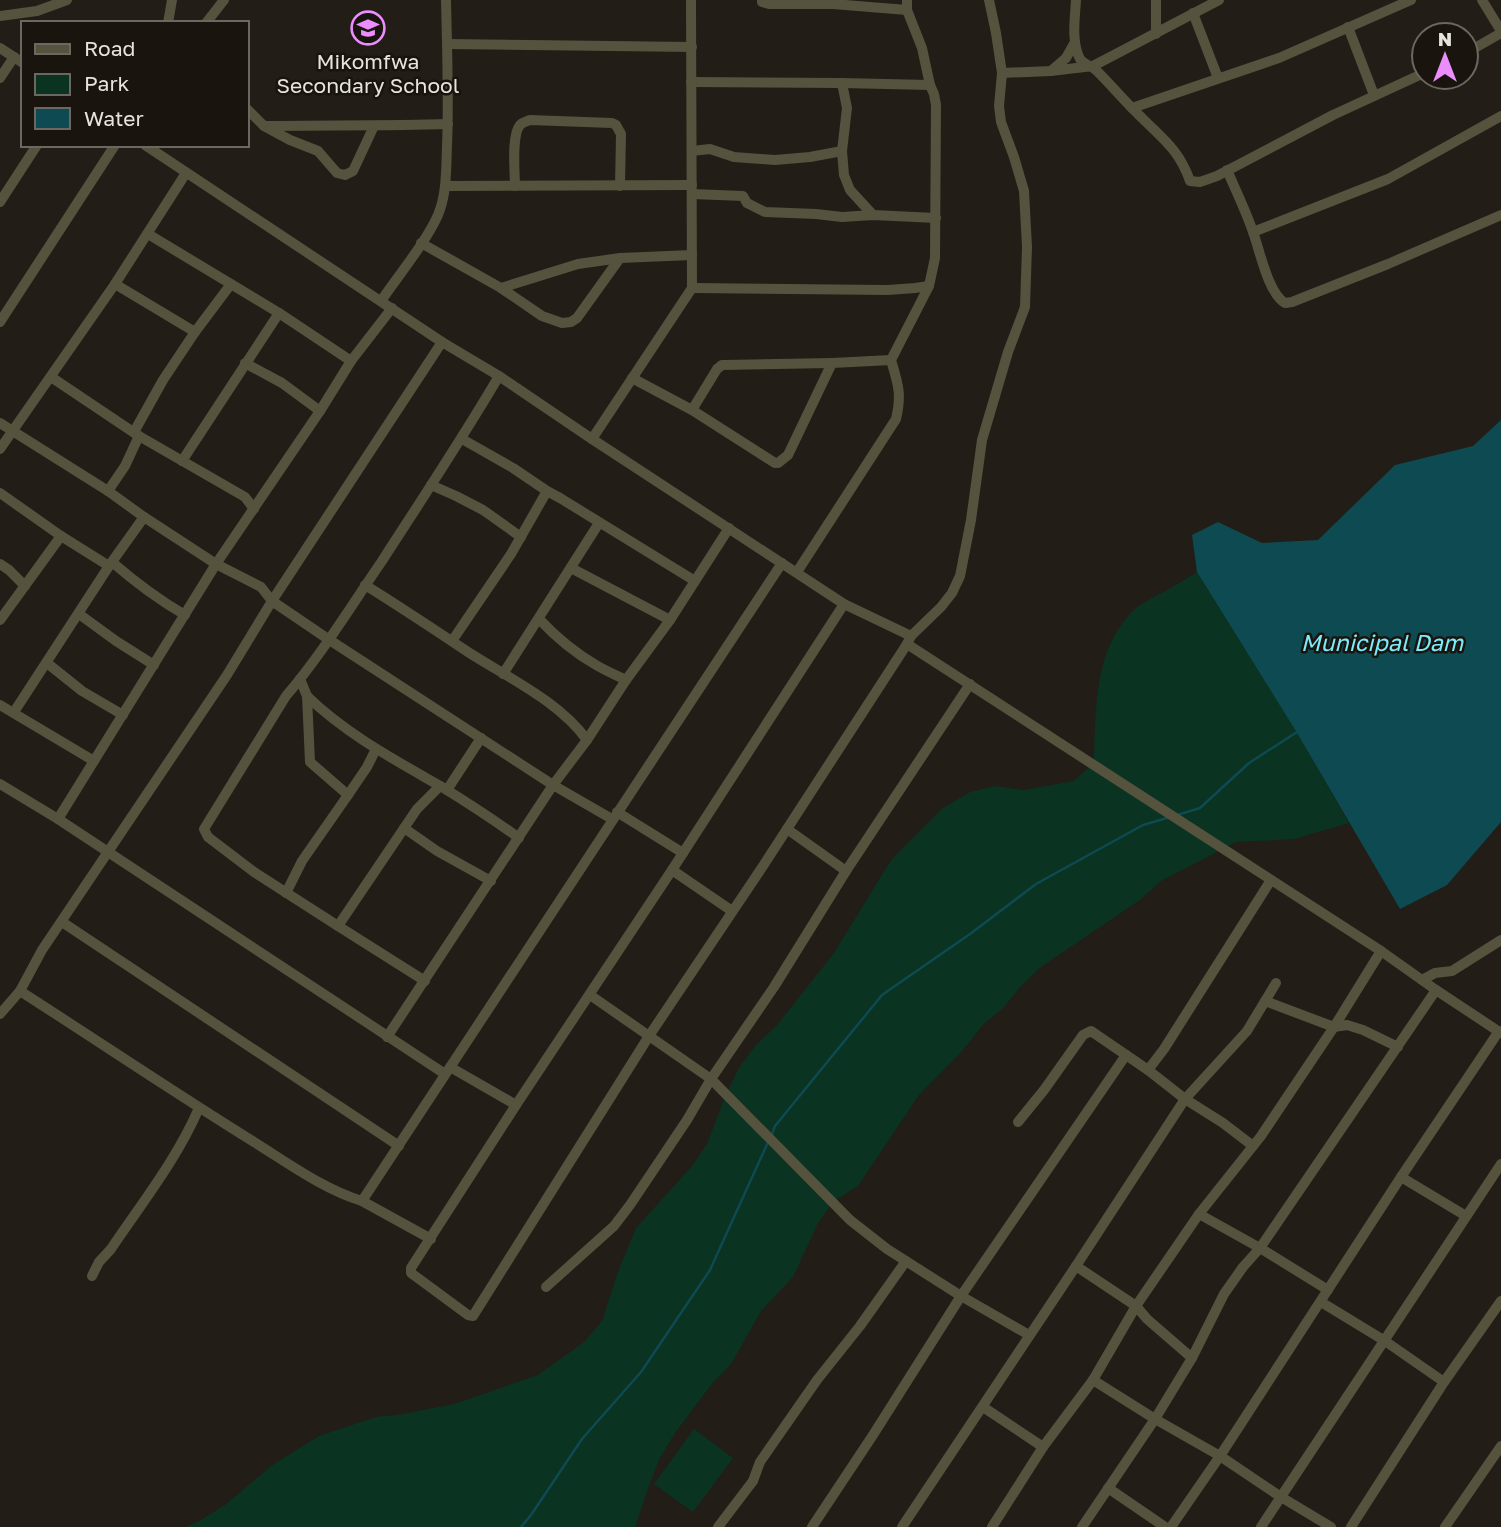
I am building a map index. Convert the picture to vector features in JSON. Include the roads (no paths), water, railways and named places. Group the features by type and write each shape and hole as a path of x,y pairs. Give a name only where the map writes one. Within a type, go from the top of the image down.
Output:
{"street":[{"path":"0,16 37,11 67,0"},
{"path":"168,21 172,0"},
{"path":"208,21 224,0"},
{"path":"381,301 421,243 443,202 448,124 446,0"},
{"path":"592,439 692,288 691,0"},
{"path":"762,0 769,4 833,2 907,5 922,48 936,105 935,258 929,286 891,359 899,389 900,402 896,419 797,572"},
{"path":"845,604 411,1268 411,1273 468,1315 473,1316 649,1036 909,640 941,607 960,576 982,440 1008,352 1025,307 1027,247 1024,191 1001,122 999,106 1002,73 989,0"},
{"path":"1076,0 1075,42 1083,62 1093,66 1160,134 1179,156 1190,181 1200,182 1227,170 1410,79"},
{"path":"1156,0 1156,34"},
{"path":"1002,73 1093,66 1219,0"},
{"path":"1132,108 1279,58 1411,0"},
{"path":"1480,45 1501,32 1482,0"},
{"path":"1193,13 1218,78"},
{"path":"1348,27 1374,95"},
{"path":"1051,71 1066,58 1075,42"},
{"path":"447,44 692,47"},
{"path":"0,48 18,60 0,78"},
{"path":"691,82 930,85"},
{"path":"842,83 847,108 842,151 844,175 850,190 873,215"},
{"path":"248,109 264,127 318,152 337,173 345,175 353,171 374,127"},
{"path":"1253,232 1388,178 1501,116"},
{"path":"515,186 515,137 518,127 530,120 616,125 621,134 620,186"},
{"path":"264,127 448,124"},
{"path":"0,202 36,147"},
{"path":"0,322 114,147"},
{"path":"148,147 845,604 909,640 970,684 1381,951 1500,1032 1401,1177 1171,1527"},
{"path":"692,151 710,149 734,157 775,160 842,151"},
{"path":"1227,170 1272,285 1279,298 1288,303 1388,264 1501,215"},
{"path":"0,449 115,284 186,173"},
{"path":"446,186 620,186 692,190 743,196 747,203 765,212 842,217 873,215 936,218"},
{"path":"148,234 279,313 351,361"},
{"path":"421,243 501,288 542,316 562,323 577,318 620,258"},
{"path":"501,288 578,264 620,258 692,256"},
{"path":"115,284 195,332"},
{"path":"108,491 125,466 163,380 232,284"},
{"path":"692,288 888,290 929,286"},
{"path":"58,819 216,564 351,361 392,308"},
{"path":"182,461 279,313"},
{"path":"0,1014 20,990 43,950 227,675 272,601 442,342"},
{"path":"692,410 716,369 722,365 891,359"},
{"path":"245,363 282,383 320,411"},
{"path":"632,378 692,410 770,461 778,463 788,455 832,363"},
{"path":"425,981 254,872 208,837 204,829 286,696 365,585 499,376"},
{"path":"51,377 137,434 245,496 254,509"},
{"path":"0,423 216,564 261,587 272,601 328,639 553,785 683,853"},
{"path":"461,439 513,468 695,581"},
{"path":"431,485 483,510 521,537"},
{"path":"452,641 521,537 547,491"},
{"path":"0,494 61,536 111,564 185,615"},
{"path":"14,712 144,517"},
{"path":"503,674 599,523"},
{"path":"387,1037 553,785 670,620 729,528"},
{"path":"0,620 61,536"},
{"path":"362,1201 782,563"},
{"path":"0,564 25,586"},
{"path":"571,568 670,620"},
{"path":"365,585 557,710 572,722 587,740"},
{"path":"79,614 154,665"},
{"path":"539,619 581,655 626,680"},
{"path":"47,663 82,691 123,715"},
{"path":"300,679 307,696 310,762 348,795"},
{"path":"547,1287 614,1226 666,1152 846,871 970,684"},
{"path":"307,696 333,719 376,749 492,818 519,838"},
{"path":"0,705 94,761"},
{"path":"338,926 417,809 443,788 481,738"},
{"path":"286,893 302,861 367,767 376,749"},
{"path":"0,784 58,819 387,1037 516,1105"},
{"path":"404,828 437,851 491,881"},
{"path":"787,829 846,871"},
{"path":"672,870 732,911"},
{"path":"1148,1070 1271,880"},
{"path":"62,922 399,1146"},
{"path":"1422,980 1435,973 1452,971 1501,940"},
{"path":"992,1527 1043,1447 1093,1380 1136,1306 1199,1214 1253,1146 1334,1027 1381,951"},
{"path":"902,1527 1185,1099 1247,1031 1276,983"},
{"path":"1082,1527 1192,1359 1224,1294 1242,1267 1260,1248 1436,989"},
{"path":"20,990 199,1108 320,1183 362,1201 431,1239"},
{"path":"590,995 711,1079 850,1220 887,1250 1029,1335"},
{"path":"1265,1001 1334,1027 1347,1025 1363,1030 1398,1047"},
{"path":"1018,1122 1083,1035 1094,1032 1253,1146"},
{"path":"812,1527 961,1296 1126,1055"},
{"path":"92,1276 99,1262 111,1249 174,1156 199,1108"},
{"path":"1261,1527 1501,1164"},
{"path":"1401,1177 1466,1216"},
{"path":"1199,1214 1328,1290"},
{"path":"722,1526 752,1481 760,1462 906,1261"},
{"path":"1076,1266 1136,1306 1192,1359"},
{"path":"1351,1527 1444,1382 1501,1301"},
{"path":"1321,1302 1385,1341 1444,1382"},
{"path":"1093,1380 1331,1527"},
{"path":"983,1407 1043,1447"},
{"path":"1445,1527 1501,1446"},
{"path":"1108,1488 1165,1527"}],"water":[{"name":"Municipal Dam","path":"1501,420 1501,822 1447,885 1400,909 1297,733 1197,572 1192,535 1218,522 1262,543 1318,540 1395,465 1473,446"}],"waterway":[{"path":"1177,815 1200,808 1249,763 1300,730"},
{"path":"772,1134 775,1126 882,995 1036,884 1143,825 1167,818"},
{"path":"521,1527 582,1439 641,1372 710,1270 769,1140"}],"place":[{"name":"Mikomfwa Secondary School","path":"368,28"}]}
